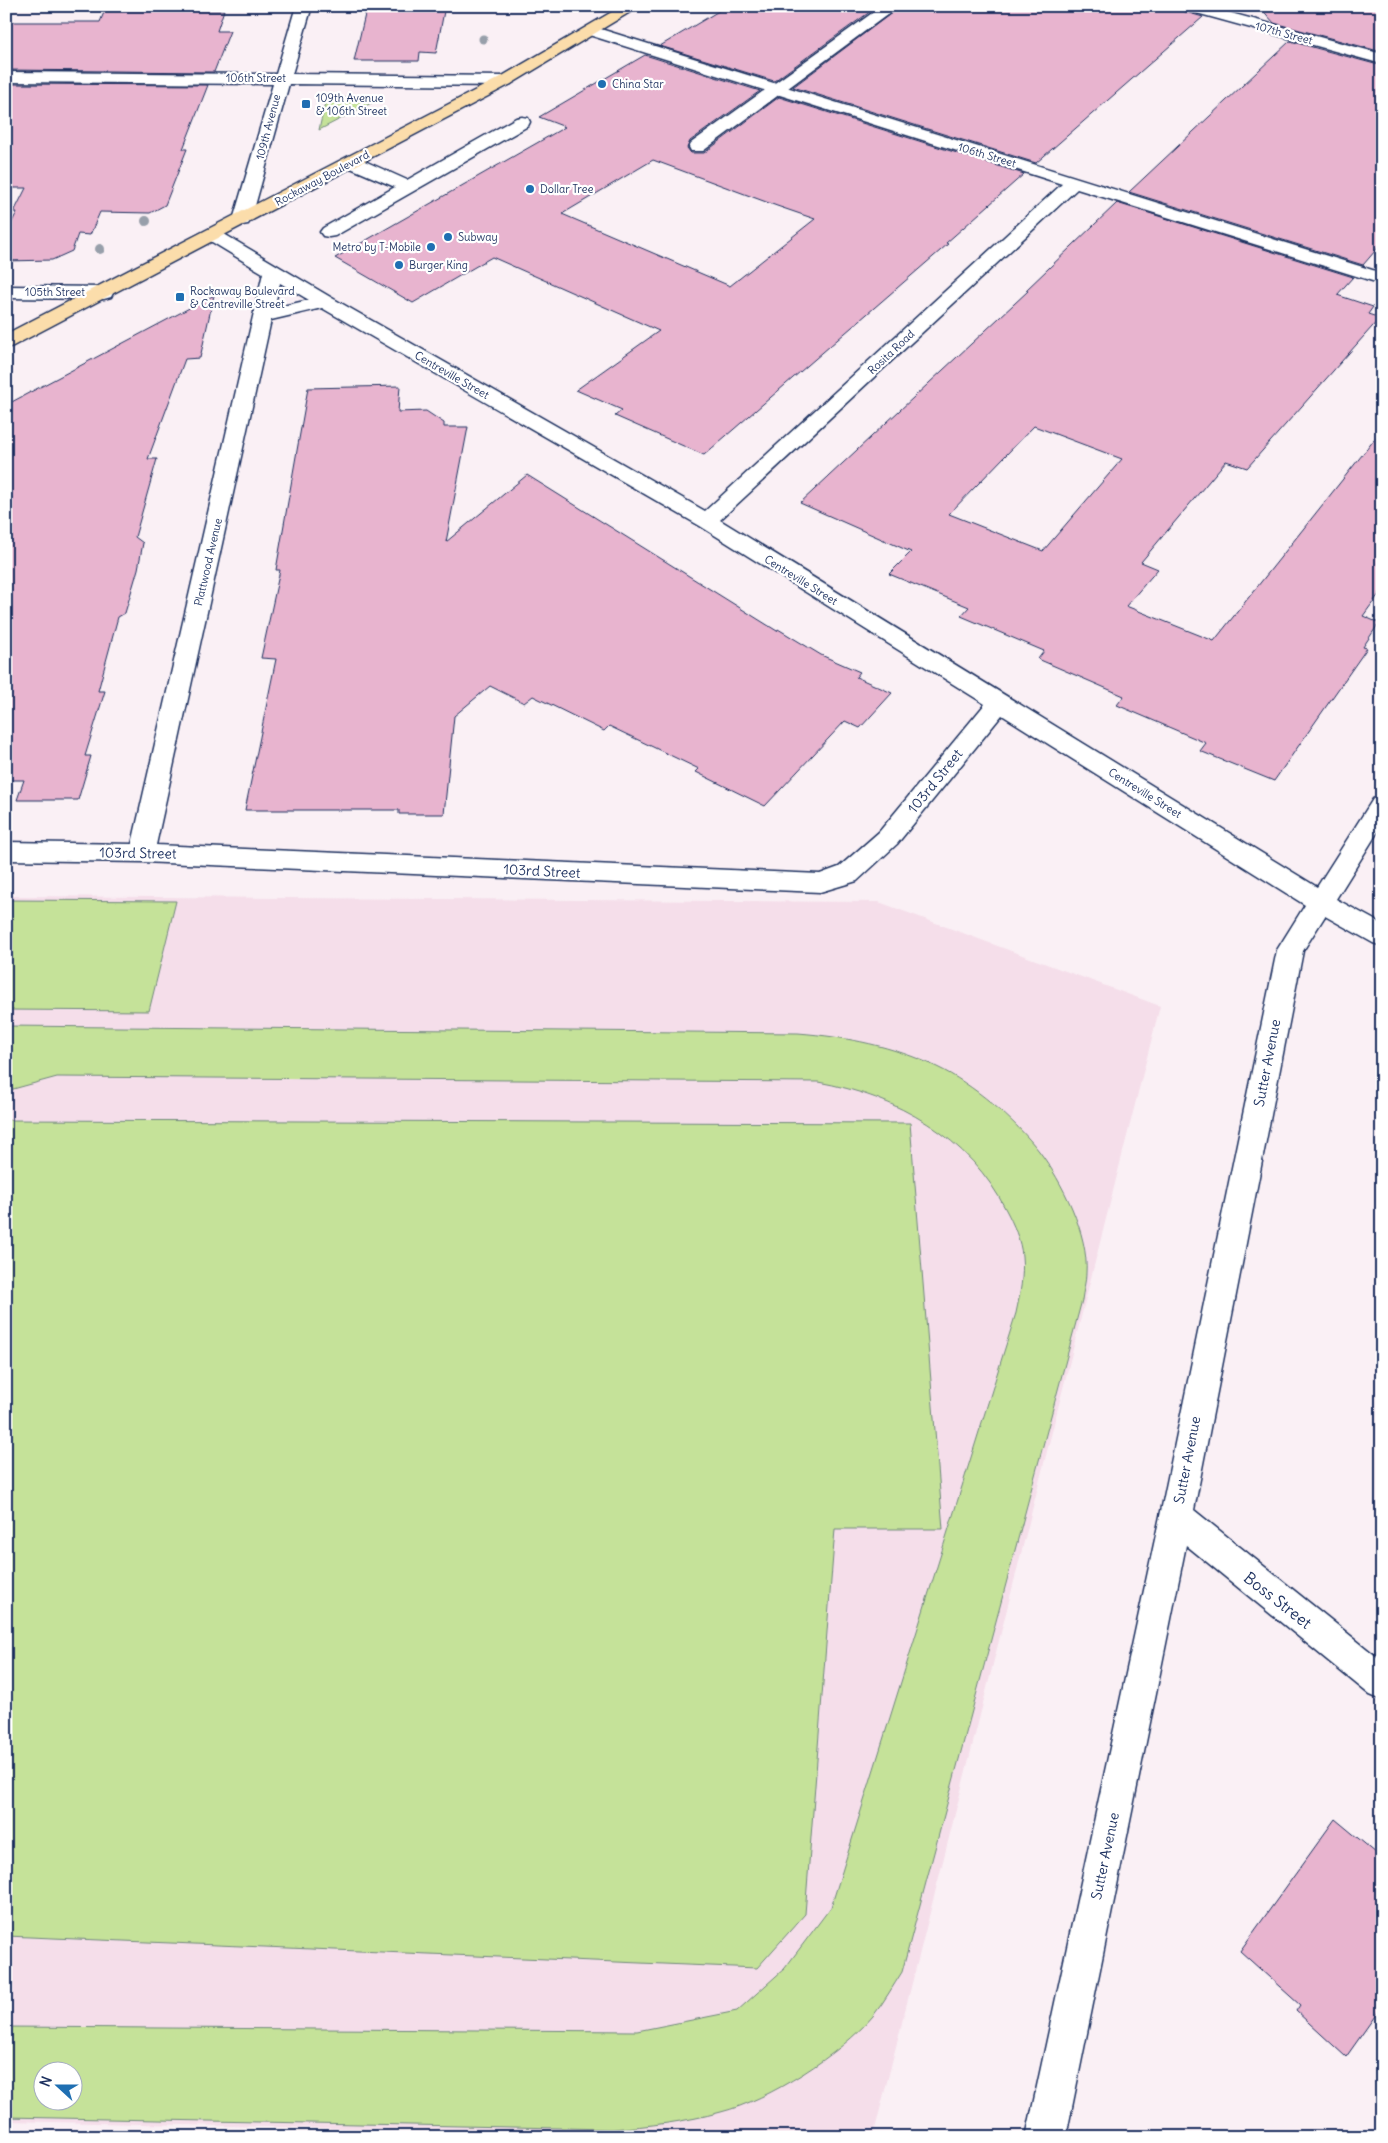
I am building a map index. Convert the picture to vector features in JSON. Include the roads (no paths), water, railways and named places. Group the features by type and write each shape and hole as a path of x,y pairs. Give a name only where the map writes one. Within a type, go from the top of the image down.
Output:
{"main road":[{"name":"Rockaway Boulevard","path":"6,342 505,81 633,6"}],"street":[{"name":"109th Avenue","path":"242,220 304,6"},
{"path":"697,147 892,6"},
{"name":"107th Street","path":"1187,6 1382,59"},
{"name":"106th Street","path":"591,31 1382,279"},
{"name":"106th Street","path":"6,77 505,81"},
{"path":"329,232 522,122"},
{"path":"352,162 408,187"},
{"name":"Rosita Road","path":"707,522 1075,182"},
{"name":"Centreville Street","path":"213,235 325,302 707,522 1321,902 1382,936"},
{"name":"Plattwood Avenue","path":"142,853 273,271"},
{"name":"105th Street","path":"6,292 104,292"},
{"path":"263,316 325,302"},
{"name":"103rd Street","path":"6,851 142,853 820,883 848,874 888,838 999,703"},
{"name":"Sutter Avenue","path":"1046,2137 1176,1516 1290,950 1382,805"},
{"name":"Boss Street","path":"1176,1516 1382,1682"}],"place":[{"name":"China Star","path":"602,84"},
{"name":"109th Avenue & 106th Street","path":"306,104"},
{"name":"Dollar Tree","path":"530,189"},
{"name":"Subway","path":"448,237"},
{"name":"Metro by T-Mobile","path":"431,247"},
{"name":"Burger King","path":"399,265"},
{"name":"Rockaway Boulevard & Centreville Street","path":"180,297"}]}
